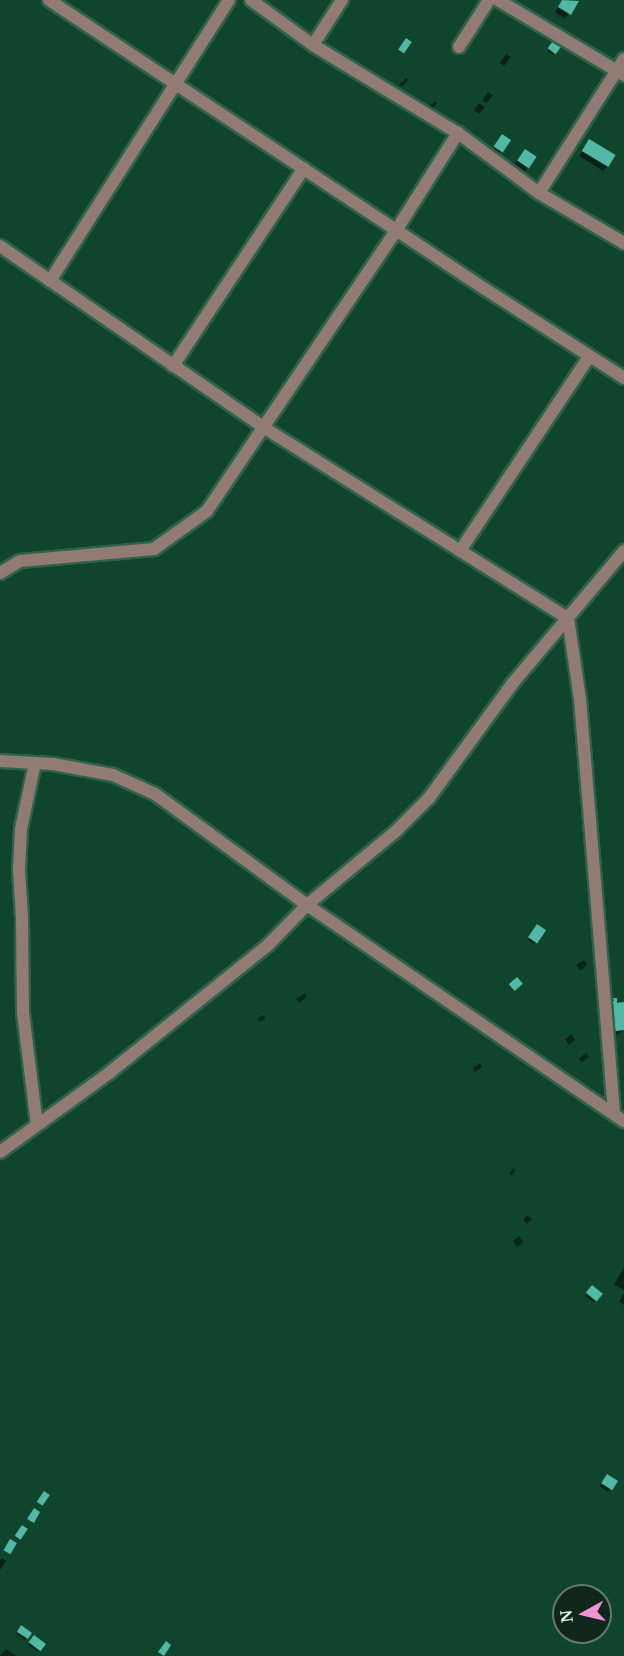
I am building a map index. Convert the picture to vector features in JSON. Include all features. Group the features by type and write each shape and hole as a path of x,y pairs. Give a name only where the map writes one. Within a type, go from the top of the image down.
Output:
{"street":[{"path":"49,0 624,378"},
{"path":"50,280 229,0"},
{"path":"251,0 313,45 458,133 539,193 624,243"},
{"path":"313,45 342,0"},
{"path":"459,46 489,0"},
{"path":"498,0 620,73"},
{"path":"539,193 620,73 624,59"},
{"path":"0,563 154,549 207,511 397,229 458,133"},
{"path":"173,366 304,168"},
{"path":"0,246 263,428 568,618"},
{"path":"460,550 589,357"},
{"path":"0,1152 109,1073 268,945 307,905 396,831 429,798 463,748 624,551"},
{"path":"0,573 20,561"},
{"path":"568,618 579,699 619,1118"},
{"path":"0,761 34,763 113,776 154,794 307,905 619,1118"},
{"path":"34,763 21,829 19,870 23,1013 37,1125"}],"building":[{"path":"562,0 579,1 571,15 558,7"},
{"path":"556,37 564,43 556,54 548,48"},
{"path":"406,38 412,42 404,54 398,50"},
{"path":"502,134 511,140 503,153 494,146"},
{"path":"589,139 616,155 608,167 582,151"},
{"path":"525,149 537,157 529,168 517,161"},
{"path":"537,924 546,930 537,943 528,937"},
{"path":"517,977 523,984 515,991 509,984"},
{"path":"613,998 617,998 617,1003 624,1002 624,1030 609,1032 608,1002 614,1001"},
{"path":"592,1285 603,1294 597,1302 586,1293"},
{"path":"607,1474 618,1481 612,1490 601,1483"},
{"path":"44,1491 50,1495 43,1506 37,1502"},
{"path":"34,1508 40,1512 34,1523 27,1519"},
{"path":"22,1525 28,1529 21,1540 15,1536"},
{"path":"10,1539 17,1543 10,1554 4,1550"},
{"path":"21,1625 32,1633 28,1639 17,1632"},
{"path":"34,1635 46,1644 41,1651 29,1642"},
{"path":"166,1641 171,1645 164,1656 158,1652"}]}
